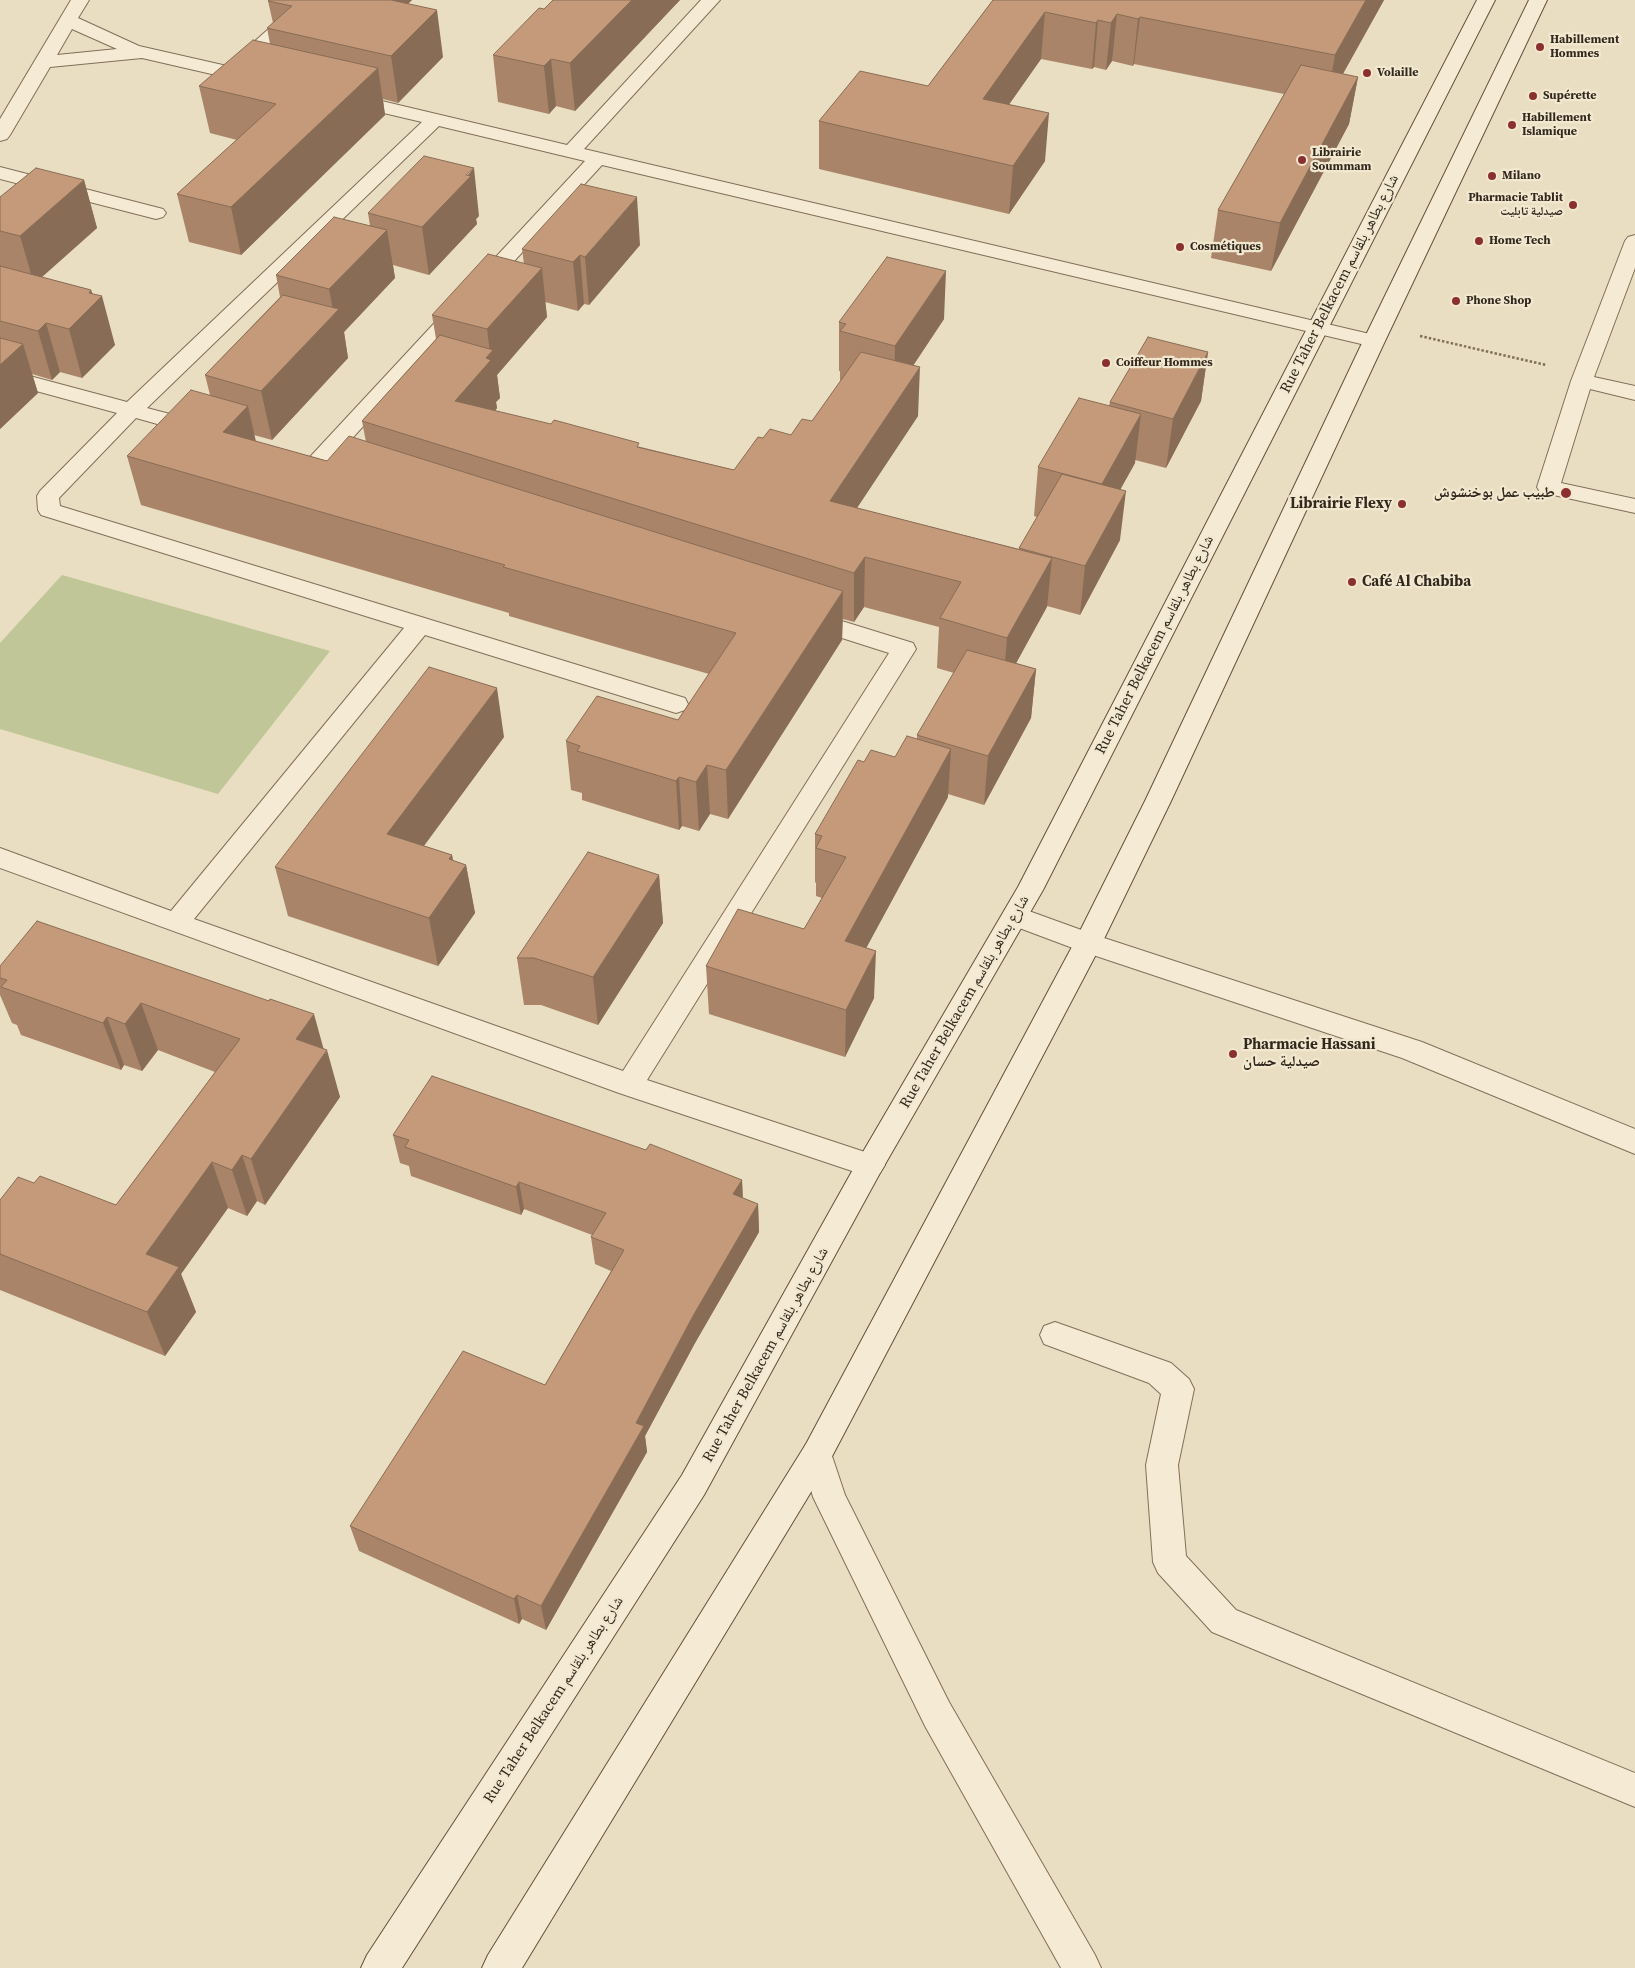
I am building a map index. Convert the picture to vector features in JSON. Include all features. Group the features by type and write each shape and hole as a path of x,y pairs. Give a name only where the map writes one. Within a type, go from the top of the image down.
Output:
{"street":[{"path":"0,135 80,0"},
{"path":"229,72 312,0"},
{"path":"572,151 711,0"},
{"name":"Rue Taher Belkacem شارع بطاهر بلقاسم","path":"380,1968 694,1485 870,1165 1030,890 1486,0"},
{"path":"501,1968 817,1454 1088,943 1158,801 1374,341 1538,0"},
{"path":"67,20 116,43 152,54 276,83"},
{"path":"42,62 118,54 152,54"},
{"path":"332,96 599,157 1374,341"},
{"path":"436,120 133,409 48,496 49,510 676,704"},
{"path":"317,464 599,157"},
{"path":"0,173 156,213"},
{"path":"1635,241 1627,284 1584,377 1548,487 1635,506"},
{"path":"11,377 133,409 225,436"},
{"path":"1584,377 1635,393"},
{"path":"629,1084 904,649 781,610"},
{"path":"176,923 420,625"},
{"path":"0,858 176,923 629,1084 870,1165"},
{"path":"1015,916 1088,943 1412,1050 1635,1142"},
{"path":"1055,1335 1160,1373 1178,1389 1162,1465 1170,1562 1224,1621 1635,1790"},
{"path":"817,1454 829,1497 937,1714 1082,1968"}],"path":[{"path":"1432,339 1584,377"}],"green space":[{"path":"62,575 330,651 218,794 0,729 0,643"}],"building":[{"path":"269,0 391,0 437,10 391,56 267,28 292,6"},
{"path":"553,0 632,0 570,63 551,59 544,66 493,55 539,8 544,9"},
{"path":"993,0 1366,0 1335,55 1140,17 1138,19 1117,14 1111,23 1098,20 1096,23 1045,12 983,99 1049,113 1013,166 819,121 860,71 928,86"},
{"path":"253,40 378,68 231,207 177,194 276,104 199,86"},
{"path":"1301,65 1358,77 1280,223 1218,210"},
{"path":"424,156 474,168 466,175 471,176 422,227 368,213"},
{"path":"36,168 84,180 20,236 0,231 0,197"},
{"path":"581,184 637,197 585,257 580,255 573,262 522,249"},
{"path":"334,217 387,230 329,289 276,275"},
{"path":"488,254 542,268 487,329 432,315"},
{"path":"887,257 946,271 895,346 840,331 846,324 839,322"},
{"path":"0,266 91,290 89,293 102,296 69,329 46,323 38,331 0,321"},
{"path":"283,295 339,309 261,391 205,375"},
{"path":"440,335 493,350 486,358 491,360 455,401 551,424 554,420 639,443 637,447 734,470 758,437 763,438 770,429 791,435 802,419 812,421 861,352 920,367 830,501 1052,558 1007,638 940,618 961,582 865,557 854,573 362,421"},
{"path":"1148,337 1208,352 1173,419 1110,402"},
{"path":"0,338 23,344 0,365"},
{"path":"191,390 248,406 223,432 327,461 349,436 843,591 726,770 707,765 696,782 679,777 676,781 577,751 580,746 566,741 597,696 678,720 736,633 503,567 505,565 127,456"},
{"path":"1079,398 1141,414 1102,484 1038,467"},
{"path":"1062,474 1126,491 1085,566 1019,548"},
{"path":"967,650 1036,669 988,756 917,735"},
{"path":"429,667 497,688 387,834 452,855 449,859 466,865 429,918 275,867"},
{"path":"907,736 951,749 845,941 876,951 846,1010 706,966 738,909 804,929 846,857 816,848 822,836 815,834 858,760 864,762 871,750 895,757"},
{"path":"588,852 659,875 593,977 534,958 517,958"},
{"path":"37,921 269,1001 270,999 314,1014 296,1039 327,1050 251,1159 242,1155 232,1170 212,1162 146,1254 179,1267 147,1312 0,1254 0,1200 18,1177 34,1183 40,1176 116,1205 240,1039 141,1003 125,1024 107,1017 103,1023 1,987 7,980 0,978 0,966"},
{"path":"432,1076 646,1150 650,1144 742,1180 733,1194 758,1204 693,1316 636,1423 644,1426 541,1606 517,1595 514,1599 350,1526 463,1351 545,1385 624,1250 591,1237 606,1213 519,1182 516,1187 405,1147 409,1140 393,1135"}],"place":[{"name":"Habillement Hommes","path":"1540,47"},
{"name":"Volaille","path":"1367,73"},
{"name":"Supérette","path":"1533,96"},
{"name":"Habillement Islamique","path":"1512,125"},
{"name":"Librairie Soummam","path":"1302,160"},
{"name":"Milano","path":"1492,176"},
{"name":"Pharmacie Tablit صيدلية تابليت","path":"1573,205"},
{"name":"Home Tech","path":"1479,241"},
{"name":"Cosmétiques","path":"1180,247"},
{"name":"Phone Shop","path":"1456,301"},
{"name":"Coiffeur Hommes","path":"1106,363"},
{"name":"طبيب عمل بوخنشوش","path":"1566,493"},
{"name":"Librairie Flexy","path":"1402,504"},
{"name":"Café Al Chabiba","path":"1352,582"},
{"name":"Pharmacie Hassani صيدلية حسان","path":"1233,1054"}]}
